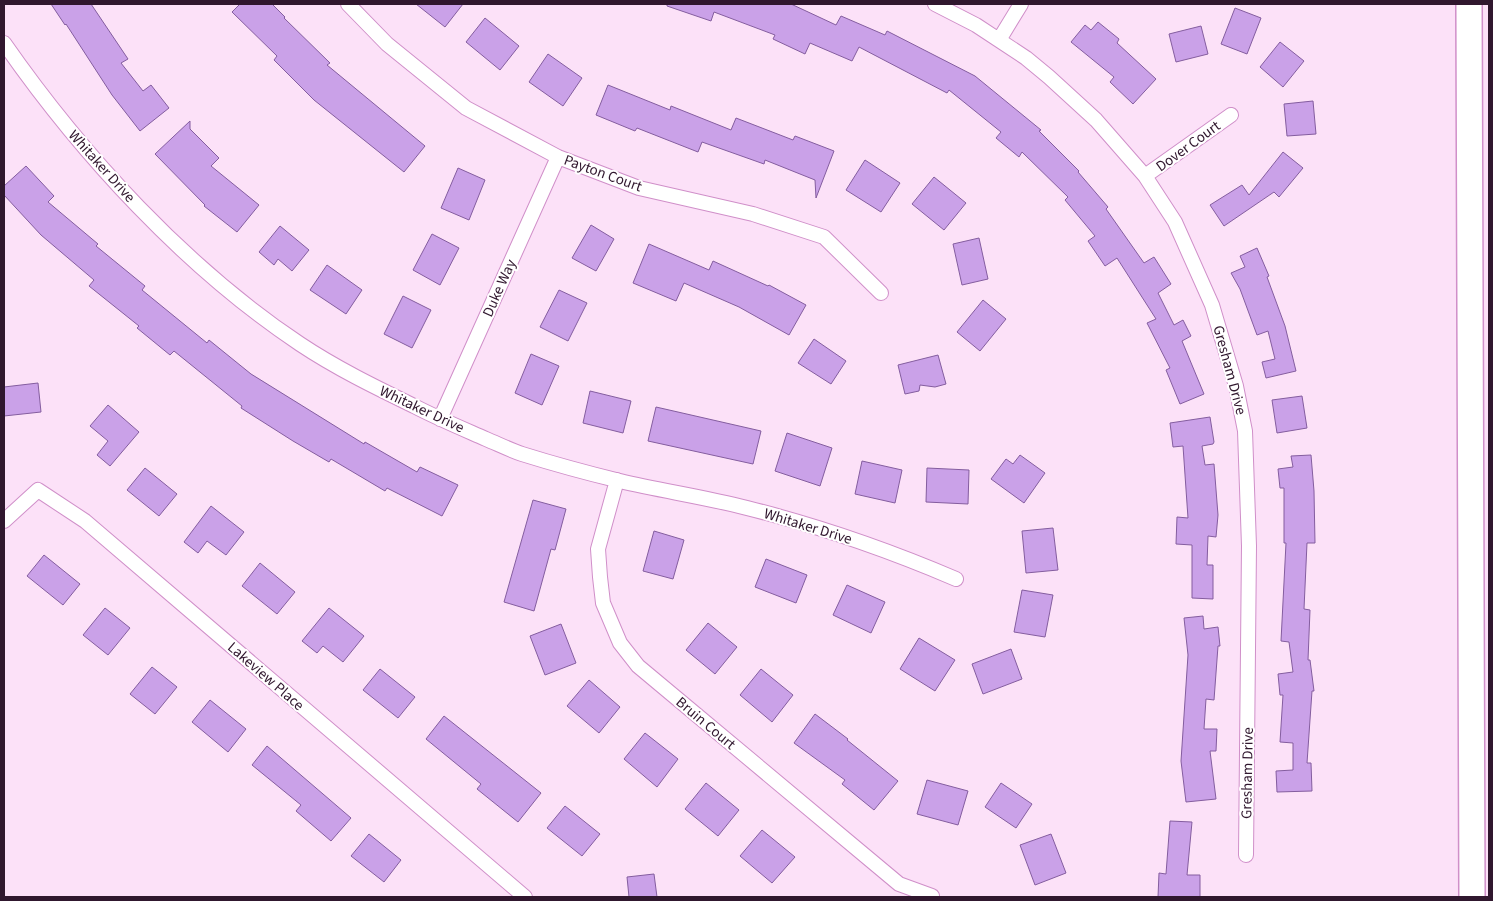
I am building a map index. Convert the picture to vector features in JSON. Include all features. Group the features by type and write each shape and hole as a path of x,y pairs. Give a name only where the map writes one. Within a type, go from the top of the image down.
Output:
{"highway":[{"path":"1469,4 1472,897"}],"street":[{"name":"Payton Court","path":"348,4 387,44 466,108 558,157 639,188 754,214 824,237 881,292"},
{"name":"Gresham Drive","path":"935,4 999,40 1049,77 1096,120 1145,176 1175,222 1212,305 1236,386 1245,430 1249,546 1246,855"},
{"path":"999,40 1021,4"},
{"name":"Whitaker Drive","path":"4,44 61,120 146,214 220,283 301,345 362,380 440,419 520,453 617,480 747,508 832,532 900,556 956,579"},
{"name":"Dover Court","path":"1145,176 1231,115"},
{"name":"Duke Way","path":"440,419 558,157"},
{"name":"Bruin Court","path":"617,480 598,550 603,603 620,643 638,666 899,884 932,896"},
{"name":"Lakeview Place","path":"4,521 38,490 85,520 526,897"}],"building":[{"path":"51,4 91,4 128,59 121,63 143,91 151,85 169,108 140,131 112,95"},
{"path":"240,4 272,4 330,63 327,65 425,146 404,172 314,100 274,60 277,56 232,12"},
{"path":"416,4 463,4 445,27"},
{"path":"667,4 791,4 836,25 841,16 885,35 887,31 975,76 1041,130 1039,131 1079,171 1108,207 1106,209 1144,263 1154,257 1171,284 1158,293 1174,325 1183,320 1191,336 1182,341 1204,394 1180,404 1166,370 1170,368 1147,323 1156,319 1117,258 1105,266 1088,241 1095,236 1065,200 1068,197 1022,152 1019,157 996,138 1001,132 949,90 947,93 859,47 852,61 810,43 805,54 773,39 775,35 714,12 711,21 667,6"},
{"path":"1235,8 1261,18 1247,54 1221,44"},
{"path":"485,18 519,46 500,70 466,42"},
{"path":"1098,22 1119,39 1117,43 1156,79 1133,104 1110,82 1114,77 1071,42 1085,25 1091,30"},
{"path":"1201,26 1208,54 1176,62 1169,34"},
{"path":"1280,42 1304,61 1283,87 1260,67"},
{"path":"548,54 582,78 563,106 529,82"},
{"path":"608,85 670,110 671,106 731,130 736,118 793,140 795,136 834,151 816,198 815,180 765,160 764,164 702,142 698,152 637,128 635,131 596,115"},
{"path":"1313,101 1316,134 1287,136 1284,104"},
{"path":"190,121 190,129 219,158 211,166 259,205 237,232 204,206 155,154"},
{"path":"1283,152 1303,168 1279,197 1274,192 1224,226 1210,205 1242,185 1249,195"},
{"path":"865,160 900,183 881,212 846,190"},
{"path":"26,166 54,196 48,202 98,244 96,246 145,286 142,290 207,343 209,340 251,374 364,444 365,442 417,472 420,467 458,485 442,516 387,488 385,491 331,459 329,462 293,441 241,408 242,406 174,351 170,355 137,328 139,326 89,286 94,280 41,235 4,195 4,186"},
{"path":"458,168 485,180 469,220 441,208"},
{"path":"934,177 966,203 944,230 912,204"},
{"path":"591,225 614,239 596,271 572,258"},
{"path":"280,226 309,250 292,271 278,259 274,265 259,252"},
{"path":"432,234 459,248 440,285 413,270"},
{"path":"979,238 988,279 962,285 953,244"},
{"path":"649,244 709,270 713,261 769,285 806,305 789,335 739,307 684,283 676,301 633,283"},
{"path":"1257,248 1269,276 1267,277 1285,326 1296,371 1266,378 1262,362 1275,359 1268,331 1257,335 1240,289 1231,273 1245,267 1240,256"},
{"path":"327,265 362,290 346,314 310,290"},
{"path":"559,290 587,303 568,341 540,327"},
{"path":"403,296 431,310 412,348 384,334"},
{"path":"983,300 1006,319 980,351 957,332"},
{"path":"814,339 846,361 831,384 798,363"},
{"path":"531,354 559,366 542,405 515,393"},
{"path":"938,355 946,384 935,387 920,385 919,391 905,394 898,365"},
{"path":"38,383 41,412 4,416 4,387"},
{"path":"590,391 631,401 623,433 583,423"},
{"path":"1302,396 1307,428 1277,433 1272,400"},
{"path":"108,405 139,432 110,466 97,455 108,441 90,426"},
{"path":"656,407 761,431 753,464 648,441"},
{"path":"1210,417 1214,442 1213,444 1202,446 1205,465 1214,464 1218,515 1216,537 1208,536 1207,565 1213,565 1213,599 1192,598 1192,545 1176,544 1177,517 1188,518 1183,446 1173,447 1170,423"},
{"path":"787,433 832,448 820,486 775,471"},
{"path":"1020,455 1045,473 1024,503 991,479 1006,459 1013,464"},
{"path":"1311,455 1315,543 1307,543 1304,609 1310,610 1308,660 1310,660 1314,691 1312,691 1307,763 1311,763 1312,791 1277,792 1276,771 1293,770 1293,743 1280,742 1283,695 1280,695 1278,674 1293,672 1289,642 1281,641 1286,543 1284,543 1284,488 1280,488 1278,469 1293,467 1291,456"},
{"path":"862,461 902,470 895,503 855,494"},
{"path":"145,468 177,494 159,516 127,490"},
{"path":"927,468 969,470 968,504 926,502"},
{"path":"533,500 566,509 555,550 551,549 534,611 504,602"},
{"path":"211,506 244,532 226,555 207,541 198,553 184,542"},
{"path":"1053,528 1058,570 1026,573 1022,531"},
{"path":"654,531 684,540 673,579 643,571"},
{"path":"44,555 80,584 63,605 27,576"},
{"path":"766,559 807,575 796,603 755,587"},
{"path":"260,563 295,592 277,614 242,586"},
{"path":"847,585 885,602 871,633 833,615"},
{"path":"1022,590 1053,595 1045,637 1014,632"},
{"path":"105,608 130,628 108,655 83,635"},
{"path":"329,608 364,636 343,662 323,646 317,653 302,641"},
{"path":"1203,616 1204,629 1218,627 1220,646 1218,646 1214,700 1206,699 1204,729 1217,729 1216,751 1210,751 1216,799 1186,802 1181,761 1188,655 1184,618"},
{"path":"708,623 737,647 715,674 686,650"},
{"path":"561,624 576,663 545,675 530,636"},
{"path":"919,638 955,660 935,691 900,669"},
{"path":"1011,649 1022,679 983,694 972,664"},
{"path":"152,667 177,687 155,714 130,694"},
{"path":"380,669 415,697 398,718 363,690"},
{"path":"761,669 793,695 772,722 740,695"},
{"path":"589,680 620,707 599,733 567,706"},
{"path":"210,700 246,729 228,752 192,722"},
{"path":"815,714 898,781 874,810 842,784 845,780 794,743"},
{"path":"444,716 541,793 518,822 477,789 481,784 426,739"},
{"path":"645,733 678,759 657,787 624,759"},
{"path":"267,746 351,818 331,841 296,811 301,805 252,765"},
{"path":"927,780 968,791 958,825 917,814"},
{"path":"706,783 739,810 718,836 685,809"},
{"path":"1001,783 1032,804 1016,828 985,807"},
{"path":"565,806 600,834 582,856 547,828"},
{"path":"1170,821 1192,822 1187,875 1200,875 1200,897 1158,897 1159,873 1166,874"},
{"path":"762,830 795,857 772,883 740,856"},
{"path":"369,834 401,860 384,882 351,856"},
{"path":"1051,834 1066,873 1035,885 1020,845"},
{"path":"654,874 657,897 629,897 627,877"}]}
